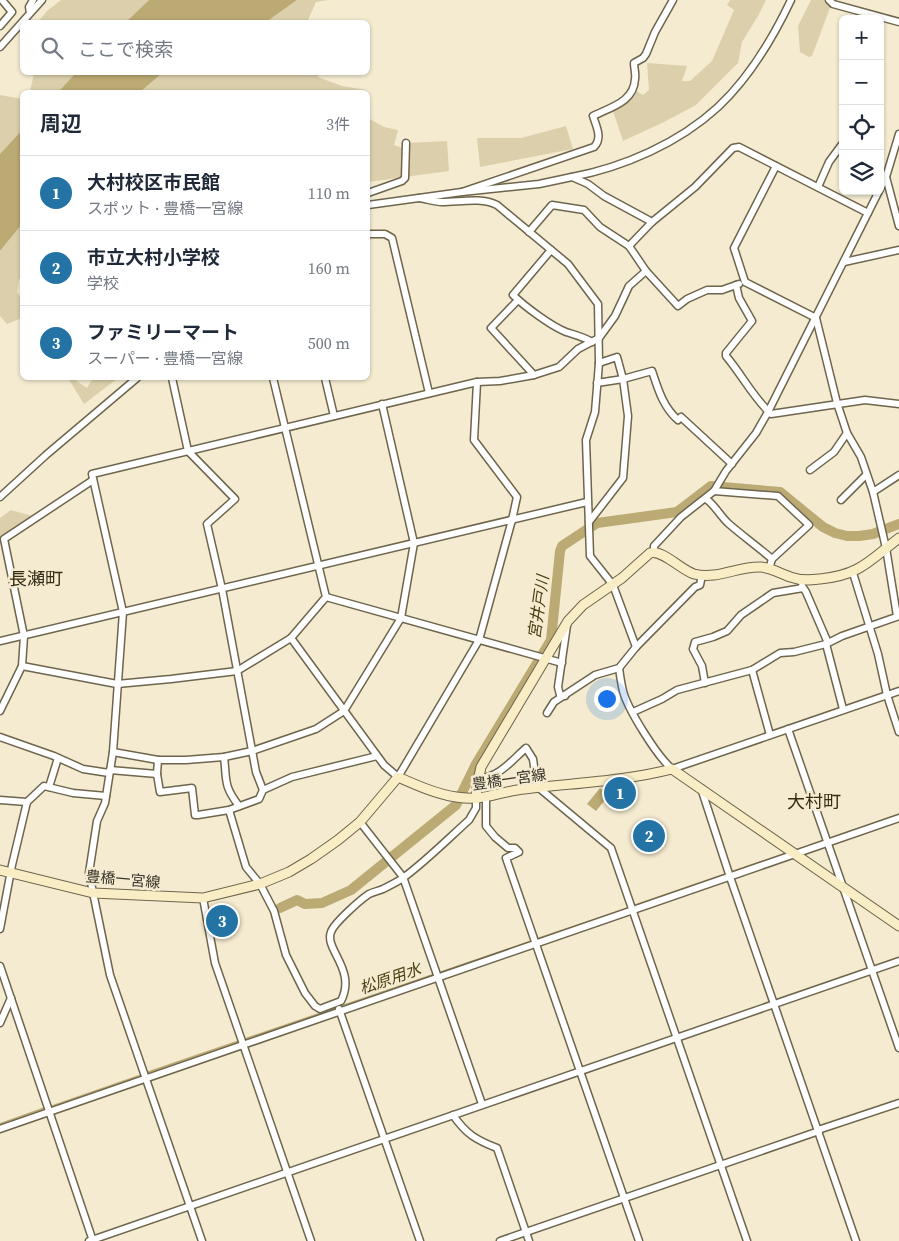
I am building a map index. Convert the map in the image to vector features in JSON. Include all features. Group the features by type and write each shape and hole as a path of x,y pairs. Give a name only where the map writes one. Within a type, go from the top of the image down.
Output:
{"main road":[{"path":"476,799 478,778 485,759 542,658 568,621 583,605 629,573 647,555 654,552 658,553 683,569 702,576 720,575 749,568 769,569 801,584 806,581 837,578 859,570 899,538"},
{"path":"672,769 899,926"},
{"name":"豊橋一宮線","path":"0,870 93,893 203,898 260,884 289,872 311,859 360,822 398,776 418,786 455,797 476,799 515,791 644,777 672,769"}],"street":[{"path":"0,26 12,12 2,0"},
{"path":"30,13 29,7 33,0"},
{"path":"24,20 42,0"},
{"path":"462,192 594,147 598,143 599,137 593,116 625,100 630,95 635,78 634,63 646,54 655,32 673,0"},
{"path":"370,205 539,184 605,170 641,156 679,136 713,111 753,67 771,40 791,0"},
{"path":"830,0 833,4 868,15"},
{"path":"884,19 899,22"},
{"path":"0,47 20,24"},
{"path":"884,181 899,134"},
{"path":"370,192 402,181 405,178 406,143"},
{"path":"630,246 652,222 695,188 733,148 739,147 868,213"},
{"path":"818,187 829,162 839,148"},
{"path":"633,712 678,690 752,670 780,653 794,652 827,644 842,636 898,616 886,548 873,492 861,457 847,433 837,403 816,318 745,282 734,248 776,166"},
{"path":"886,177 899,226"},
{"path":"572,178 588,184 604,196 652,222"},
{"path":"654,552 654,546 681,516 706,499 714,491 756,433 877,195"},
{"path":"419,198 440,202 460,200 497,204 568,264 598,304 599,363 595,412 586,440 590,556 612,585 636,647"},
{"path":"529,232 552,205 584,210 600,227 630,246 646,271 678,306 687,299 706,290 722,290 745,282"},
{"path":"370,234 385,234 392,238 429,393"},
{"path":"551,250 513,295 565,331 582,336 592,342"},
{"path":"844,262 899,250"},
{"path":"202,1241 110,975 89,873 97,821 105,804 113,752 123,612 92,474 476,382 500,381 559,367 578,349 599,338 615,316 629,286 646,271"},
{"path":"736,285 739,298 752,321 726,353 726,356 751,392 768,412 771,414 865,400 899,404"},
{"path":"518,300 491,328 534,374"},
{"path":"589,524 623,478 628,416 623,379 617,357 599,363"},
{"path":"597,383 623,379 652,370 664,404 670,413 678,420 681,417 732,464"},
{"path":"0,497 46,455 135,380"},
{"path":"172,380 188,451 235,499 207,524 222,589 256,772 263,790"},
{"path":"274,380 326,597"},
{"path":"325,380 334,416"},
{"path":"290,638 384,765 398,776 479,640 517,497 474,440 476,382"},
{"path":"113,752 158,760 224,757 252,751 316,729 344,712 401,618 414,543 382,404"},
{"path":"810,470 834,452 847,433"},
{"path":"841,500 866,475"},
{"path":"873,492 899,475"},
{"path":"0,711 22,666 24,636 4,539 93,480"},
{"path":"714,491 778,496 809,524 772,559 769,569"},
{"path":"706,499 714,504 716,511 729,524 772,559"},
{"path":"0,641 588,502"},
{"path":"853,572 899,732"},
{"path":"547,713 554,702 595,675 619,668 636,647 700,584 702,576"},
{"path":"705,682 702,666 693,649 695,642 727,631 741,615 773,593 801,584 827,644 843,709"},
{"path":"326,597 562,663"},
{"path":"22,666 117,684 237,670 290,638 326,597"},
{"path":"565,696 558,691 568,621"},
{"path":"619,668 623,691 633,712 663,761 672,769 899,691"},
{"path":"752,670 770,735"},
{"path":"788,729 899,1048"},
{"path":"0,737 83,769 157,774"},
{"path":"478,778 486,779 497,774 526,748 533,759 538,788 611,848 747,1241"},
{"path":"158,760 157,774 160,792 192,788 195,815 228,810 259,799 263,790 292,777 377,756"},
{"path":"224,757 228,791 239,806"},
{"path":"49,787 58,758"},
{"path":"0,929 27,802 44,786 72,793 106,796"},
{"path":"701,788 856,1241"},
{"path":"486,798 486,826 508,848 515,848 519,852 506,858 639,1241"},
{"path":"420,1241 338,1008 344,996 346,977 330,941 331,931 367,895 403,877 469,820 476,808 476,799"},
{"path":"0,800 27,802"},
{"path":"228,810 240,841 246,867 260,884 274,911 286,955 305,993 315,1006 320,1009 338,1008"},
{"path":"0,1129 48,1109 338,1008 729,874 794,854 826,841 899,818"},
{"path":"360,822 403,877 482,1104"},
{"path":"203,898 215,963 311,1241"},
{"path":"0,966 92,1241 384,1138 899,961"},
{"path":"0,1023 12,998"},
{"path":"500,1241 899,1103"},
{"path":"453,1115 461,1127 472,1137 497,1148 529,1241"}],"shaded area":[{"path":"61,0 149,0 128,20 40,20 47,11"},
{"path":"149,0 297,0 269,20 128,20"},
{"path":"297,0 328,0 316,2 308,20 269,20"},
{"path":"730,0 766,0 742,42 738,63 696,105 623,141 612,108 625,102 634,90 643,95 649,90 647,63 687,66 682,81 690,81 712,61 734,10 727,5"},
{"path":"811,0 829,0 831,5 812,56 809,57 800,52 798,26"},
{"path":"34,75 75,75 60,90 30,90"},
{"path":"74,75 160,75 142,90 60,90"},
{"path":"159,75 318,75 318,77 342,86 366,90 142,90"},
{"path":"0,95 20,99 20,132 0,154"},
{"path":"370,119 384,127 398,130 394,145 405,149 406,143 447,141 449,171 370,182"},
{"path":"566,126 573,149 480,167 477,138 521,138"},
{"path":"20,132 20,226 0,251 0,154"},
{"path":"20,226 20,279 17,292 20,296 20,319 7,324 0,316 0,251"},
{"path":"69,380 75,380 87,388 92,380 115,380 84,404"},
{"path":"11,510 32,516 0,540 0,518"},
{"path":"600,788 609,795 596,811 587,804"}],"waterway":[{"name":"宮井戸川","path":"280,908 297,900 305,904 322,903 351,890 456,805 476,764 551,640 562,546 597,523 677,512 711,486 780,492 823,527 847,536 873,534 899,524"},
{"name":"松原用水","path":"794,851 854,830"},
{"name":"松原用水","path":"633,906 787,853"},
{"name":"松原用水","path":"537,939 629,908"},
{"name":"松原用水","path":"146,1073 532,941"},
{"name":"松原用水","path":"50,1107 142,1075"},
{"name":"松原用水","path":"0,1124 45,1108"}],"place":[{"name":"大村校区市民館","path":"620,793"},
{"name":"市立大村小学校","path":"649,836"},
{"name":"ファミリーマート","path":"222,921"}],"district":[{"name":"長瀬町","path":"36,578"},
{"name":"大村町","path":"814,801"}]}
